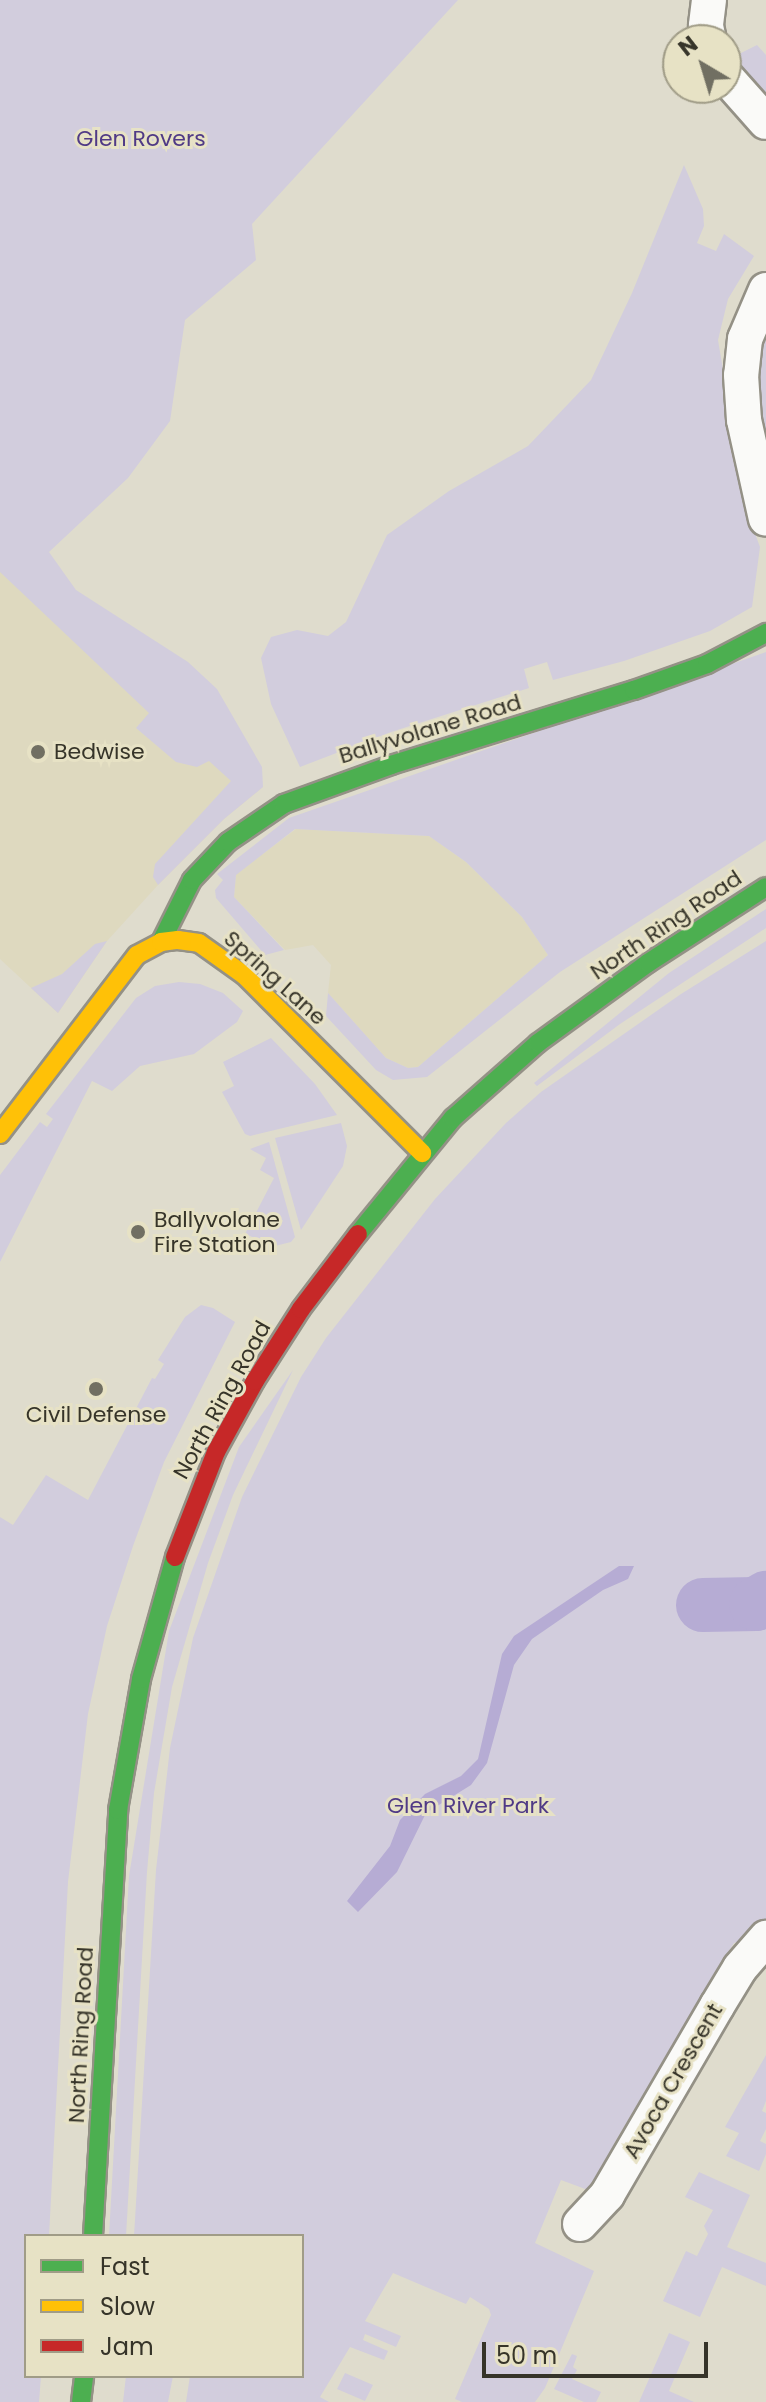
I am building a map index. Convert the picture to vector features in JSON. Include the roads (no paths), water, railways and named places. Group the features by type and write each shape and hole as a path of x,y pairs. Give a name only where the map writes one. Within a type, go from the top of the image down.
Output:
{"main road":[{"name":"Ballyvolane Road","path":"161,942 173,912 192,880 228,842 284,804 391,765 634,690 707,664 766,633"},
{"name":"North Ring Road","path":"93,2234 118,1810 141,1679 174,1558 216,1452 255,1381 301,1309 422,1153 488,1085 538,1043 648,963 766,887"},
{"path":"0,1134 120,975 137,955 161,942"},
{"name":"Spring Lane","path":"161,942 199,943 218,955 274,1003 373,1109 422,1153"},
{"path":"81,2402 84,2378"}],"street":[{"path":"709,0 709,24"},
{"path":"742,95 766,122"},
{"path":"766,290 745,339 741,375 744,420 766,519"},
{"name":"Avoca Crescent","path":"580,2224 607,2195 740,1968 766,1938"}],"waterway":[{"path":"703,1605 756,1604 766,1598"}],"place":[{"name":"Bedwise","path":"38,752"},
{"name":"Ballyvolane Fire Station","path":"138,1232"},
{"name":"Civil Defense","path":"96,1389"}],"park label":[{"name":"Glen Rovers","path":"141,139"},
{"name":"Glen River Park","path":"468,1806"}]}
